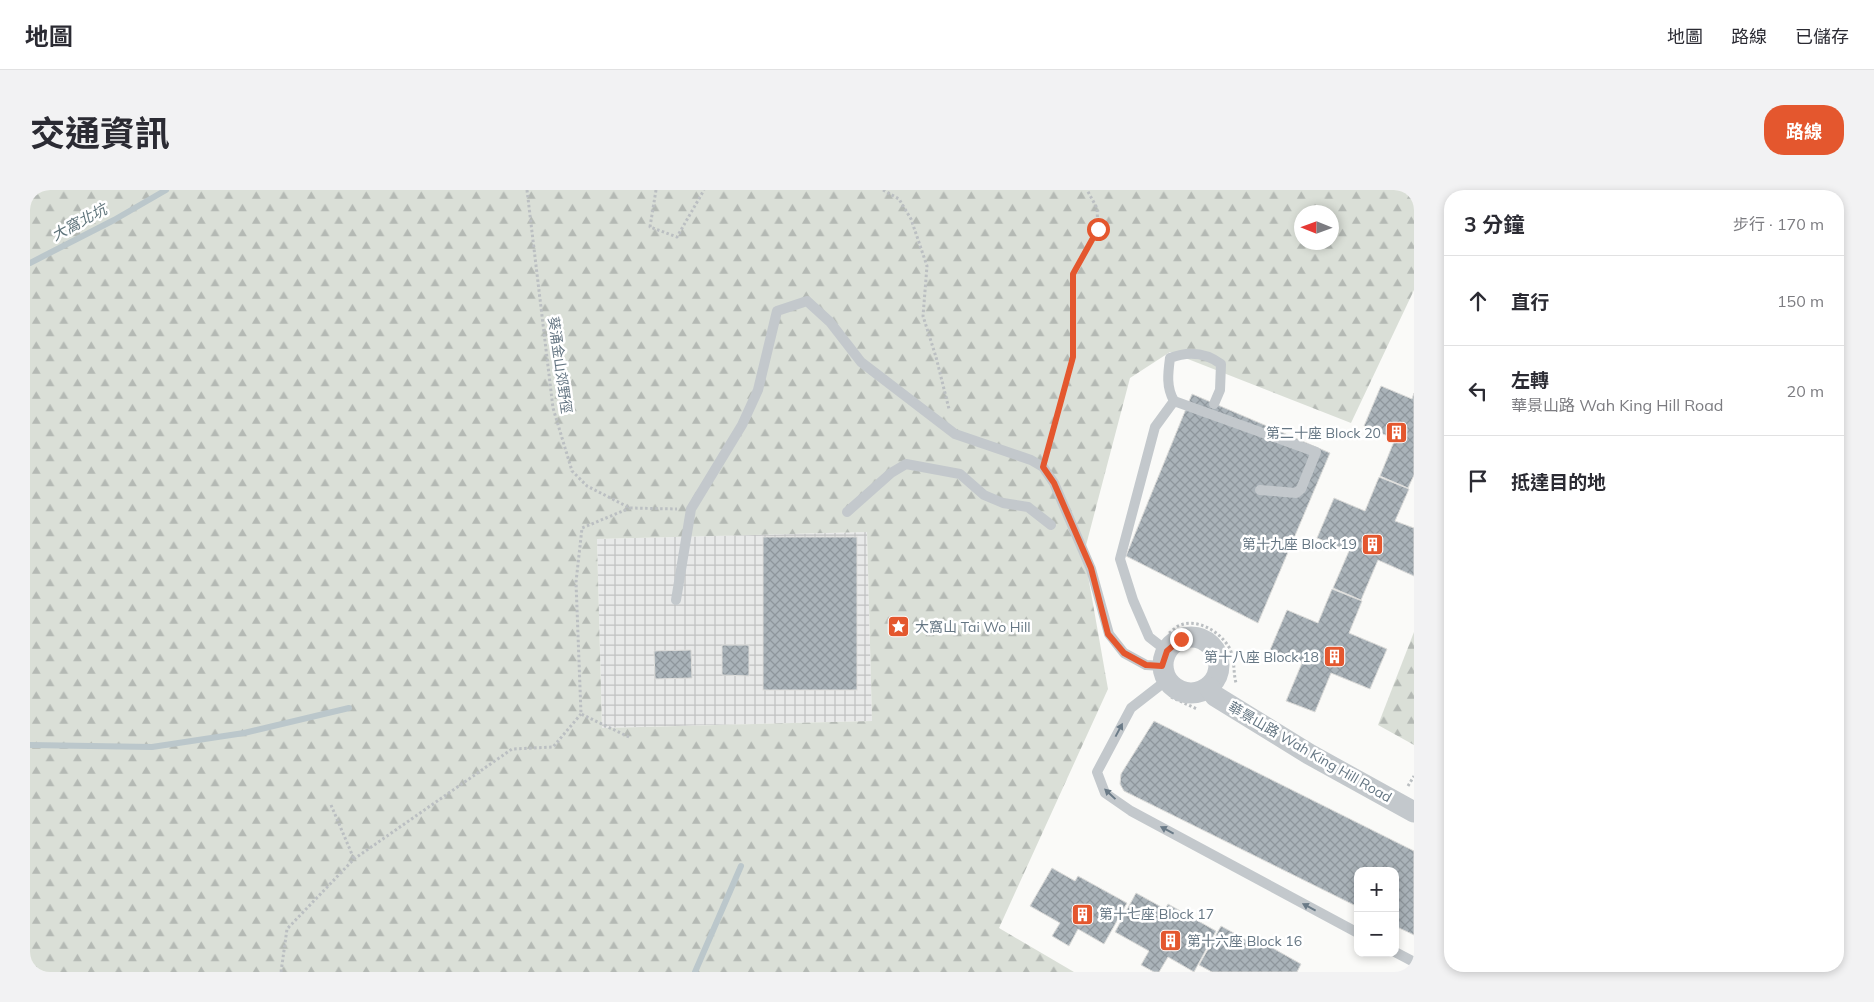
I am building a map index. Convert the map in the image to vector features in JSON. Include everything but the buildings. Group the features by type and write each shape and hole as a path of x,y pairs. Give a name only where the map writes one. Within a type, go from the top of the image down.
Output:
{"street":[{"path":"1190,637 1208,642 1215,650 1219,668 1217,677 1209,687 1195,693 1179,691 1165,666 1181,639 1190,637"},
{"name":"華景山路 Wah King Hill Road","path":"1209,687 1215,696 1309,754 1414,812"}],"lane":[{"path":"676,600 691,509 742,425 755,396 764,370 777,311 807,301 830,322 861,362 955,434 1031,460 1043,467 1054,483 1091,568 1108,634 1124,653 1146,665 1165,666"},
{"path":"1214,404 1220,390 1221,364 1213,358 1184,353 1170,358 1168,386 1174,401 1316,452 1301,489 1296,493 1260,490"},
{"path":"1165,666 1133,600 1120,559 1155,427 1174,401"},
{"path":"847,512 891,474 906,464 960,474 984,495 1003,503 1028,507 1051,525"},
{"path":"1165,666 1131,708 1097,772 1105,793 1131,810 1354,931"},
{"path":"1399,954 1414,962"}],"path":[{"name":"葵涌金山郊野徑","path":"527,190 553,408 572,470 587,486 630,508 691,509"},
{"path":"656,190 650,227 677,237 704,190"},
{"path":"883,190 900,199 911,219 927,266 923,316 936,357 955,434"},
{"path":"1043,467 1073,357 1073,274 1098,229 1097,208 1087,190"},
{"path":"281,972 287,929 354,859 512,749 553,747 581,714 576,582 582,528 630,508"},
{"path":"581,714 629,737"},
{"path":"1408,787 1414,776"},
{"path":"330,804 354,859"}],"shaded area":[{"path":"867,532 872,721 602,728 597,539"}],"green space":[{"path":"30,190 1414,190 1414,290 1351,423 1170,352 1130,378 1084,553 1108,689 999,928 1074,972 30,972","holes":["867,532 872,721 602,728 597,539"]},
{"path":"1414,632 1414,745 1378,725"}],"waterway":[{"name":"大窩北坑","path":"30,263 114,220 166,190"},
{"path":"30,745 152,747 244,733 349,708"},
{"path":"695,972 741,866"}],"place":[{"name":"第二十座 Block 20","path":"1397,433"},
{"name":"第十九座 Block 19","path":"1373,544"},
{"name":"大窩山 Tai Wo Hill","path":"899,627"},
{"name":"第十八座 Block 18","path":"1335,657"},
{"name":"第十七座 Block 17","path":"1083,914"},
{"name":"第十六座 Block 16","path":"1171,941"}],"route":[{"path":"1098,229 1073,274 1073,357 1043,467 1054,483 1091,568 1108,634 1124,653 1146,665 1162,666 1167,651 1181,639"}]}
